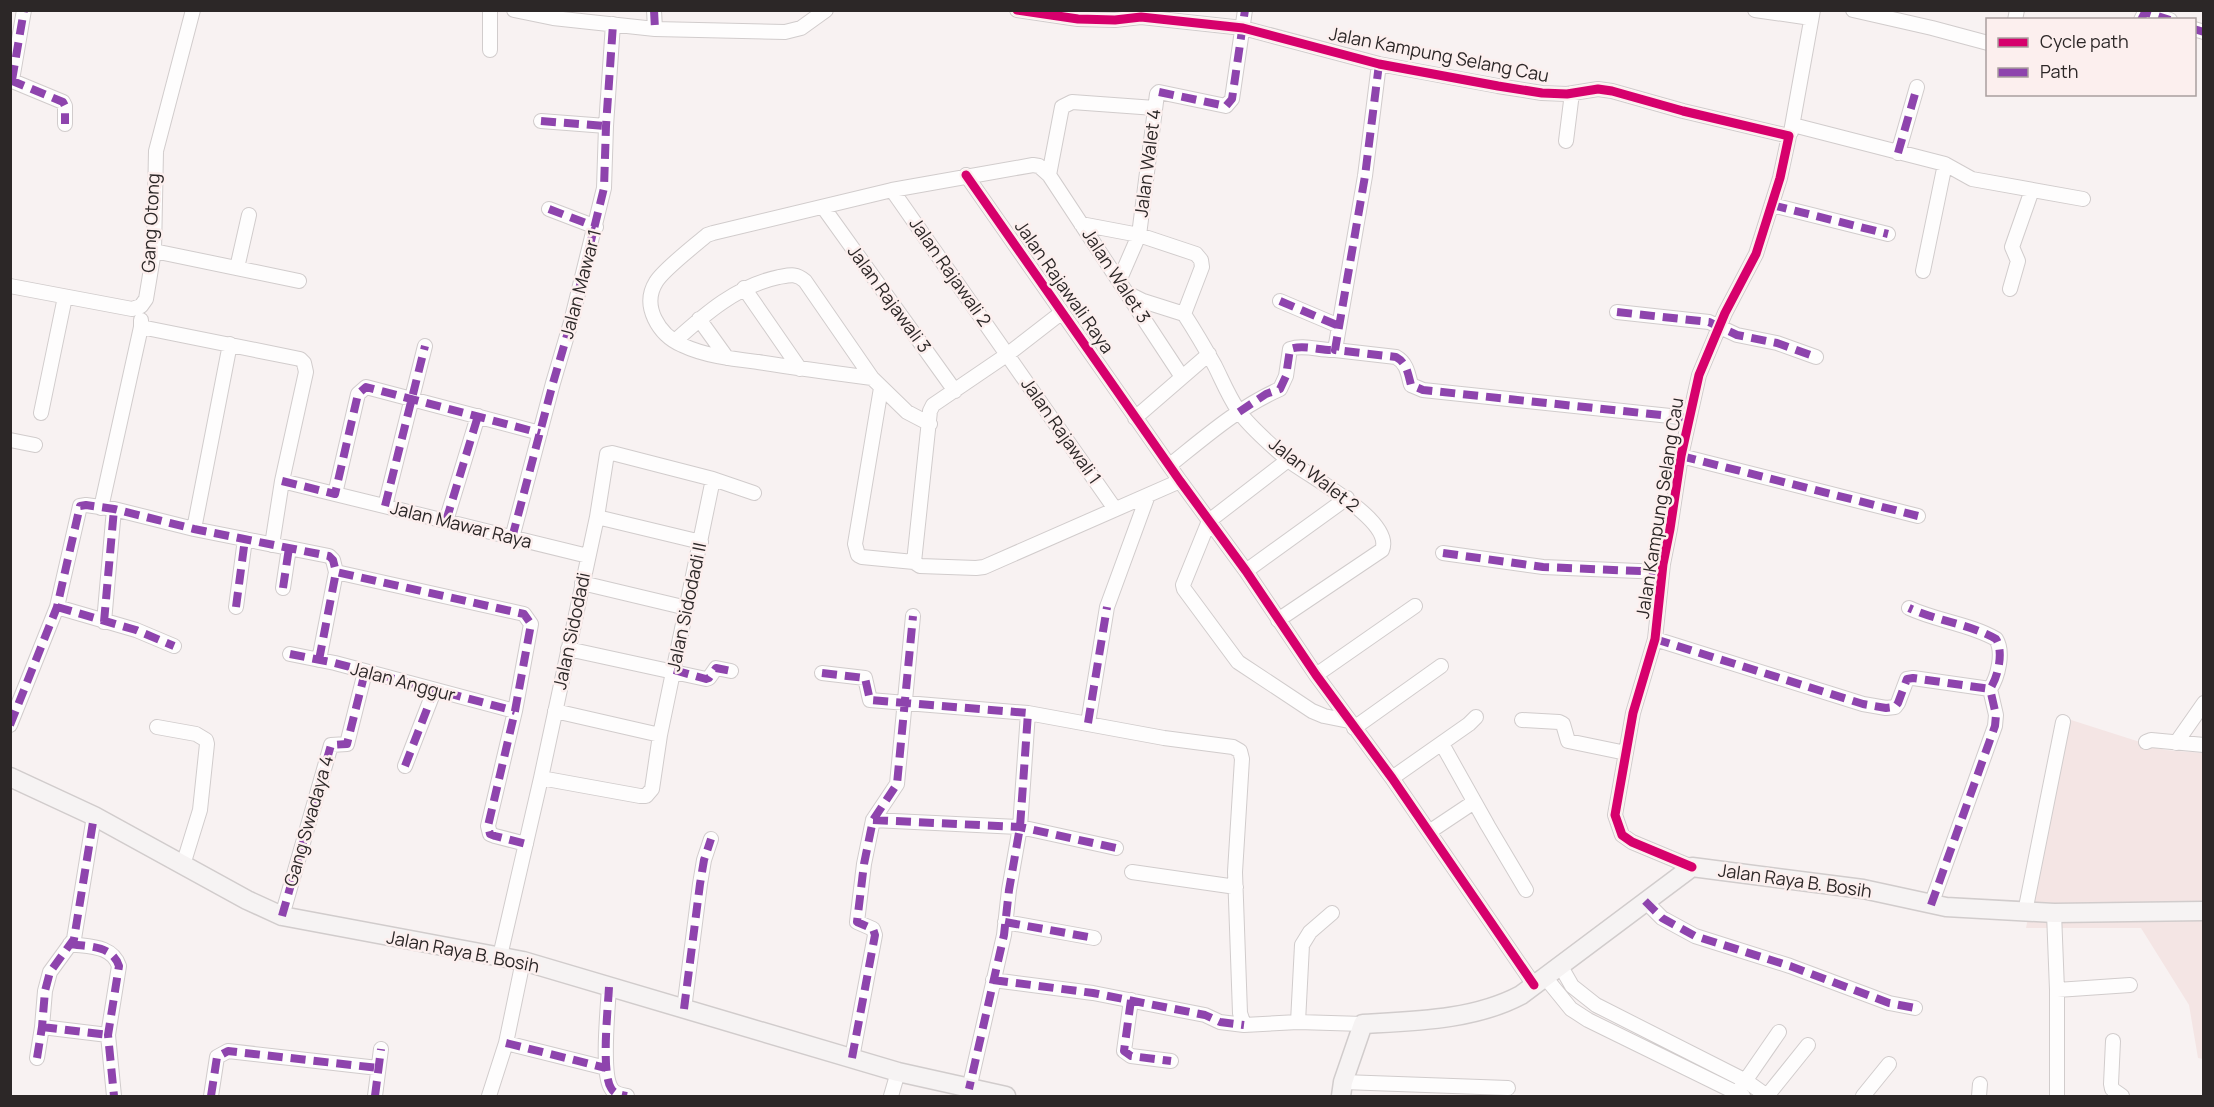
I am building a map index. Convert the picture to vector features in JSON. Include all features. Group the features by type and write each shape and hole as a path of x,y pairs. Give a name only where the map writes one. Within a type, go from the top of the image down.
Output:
{"main road":[{"name":"Jalan Raya B. Bosih","path":"10,777 94,816 247,900 282,916 523,961 898,1072 1006,1096"},
{"name":"Jalan Raya B. Bosih","path":"1363,1024 1423,1020 1482,1011 1506,1003 1560,966 1692,867 1863,890 1931,905 2054,913 2204,911"},
{"path":"1342,1089 1363,1024"}],"street":[{"path":"24,10 11,80 63,102 65,124"},
{"name":"Gang Otong","path":"104,622 107,508 141,327 141,306 146,299 153,251 156,151 193,10"},
{"path":"490,10 490,50"},
{"path":"514,10 553,18 655,29 785,32 801,28 826,10"},
{"path":"654,10 655,29"},
{"name":"Jalan Kampung Selang Cau","path":"1017,10 1078,19 1115,20 1140,14 1243,28 1379,64 1531,92 1612,91 1683,111 1791,130 1772,206 1756,254 1719,326 1699,375 1681,456 1662,572 1655,639 1633,714 1615,815 1622,835 1632,842 1692,867"},
{"path":"1243,28 1245,10"},
{"path":"1755,10 1812,14 1791,130 1945,164 1972,179 2083,199"},
{"path":"1853,10 1932,28 1986,43"},
{"path":"2142,18 2145,12 2164,18"},
{"name":"Jalan Mawar 1","path":"512,538 596,227 606,174 606,126 613,24"},
{"name":"Jalan Walet 4","path":"1123,287 1139,235 1155,98 1159,92 1226,106 1232,99 1243,28"},
{"path":"1335,350 1365,176 1379,64"},
{"path":"1898,153 1917,87"},
{"path":"1566,141 1572,93"},
{"path":"1049,175 1062,107 1065,104 1072,102 1155,108"},
{"path":"541,121 606,126"},
{"path":"1923,271 1945,164"},
{"path":"876,383 727,358 683,346 663,334 650,305 651,292 656,280 712,233 892,190 966,176 1033,165 1039,166 1049,175"},
{"name":"Jalan Walet 3","path":"1049,175 1182,377"},
{"name":"Jalan Rajawali Raya","path":"966,176 1060,313 1246,571 1316,675 1539,981 1571,1009 1588,1020 1738,1095"},
{"name":"Jalan Rajawali 2","path":"892,190 1008,354"},
{"path":"2010,289 2018,261 2012,247 2032,190"},
{"path":"1772,206 1888,234"},
{"name":"Jalan Rajawali 3","path":"823,207 955,391"},
{"path":"549,209 596,227"},
{"path":"237,268 249,215"},
{"path":"1081,224 1139,235 1196,254 1201,260 1202,267 1184,314 1143,301 1123,287"},
{"path":"153,251 299,281"},
{"path":"675,341 699,319 744,288 766,280 792,274 799,275 876,383 907,412 930,423"},
{"path":"10,286 132,309 141,306"},
{"path":"744,288 800,369"},
{"path":"41,413 65,297"},
{"path":"1280,301 1339,326"},
{"path":"1617,312 1693,320 1719,326 1737,335 1777,343 1816,357"},
{"path":"914,562 930,411 933,405 1008,354 1060,313"},
{"name":"Jalan Walet 2","path":"1184,314 1209,354 1239,412 1288,460 1347,498 1384,538 1382,550 1278,620"},
{"path":"699,319 727,358"},
{"path":"141,327 300,359 304,363 306,372 282,481 272,544"},
{"path":"194,529 230,345"},
{"path":"385,506 425,346"},
{"path":"1170,465 1239,412 1266,394 1280,389 1287,376 1290,349 1301,347 1396,357 1403,361 1411,385 1416,389 1689,418"},
{"name":"Jalan Rajawali 1","path":"1008,354 1115,508"},
{"path":"1135,418 1209,354"},
{"path":"876,383 855,544 856,550 862,557 914,562 920,566 984,567 1180,481"},
{"path":"335,494 358,394 366,387 540,433"},
{"path":"446,521 478,416"},
{"path":"10,440 35,445"},
{"name":"Jalan Sidodadi","path":"500,956 597,517 607,454 612,453 713,479 754,493"},
{"path":"1681,456 1918,516"},
{"path":"1288,460 1209,521 1183,585 1238,662 1312,711 1352,724 1442,666"},
{"name":"Jalan Sidodadi II","path":"541,778 646,796 652,789 660,735 713,479"},
{"name":"Jalan Mawar Raya","path":"282,481 588,556"},
{"path":"1088,723 1107,607 1148,495"},
{"path":"1246,571 1347,498"},
{"path":"10,725 57,607 80,506 107,508 194,529 329,556 333,560 336,572 319,660"},
{"path":"597,517 701,542"},
{"path":"236,607 245,539"},
{"path":"283,588 289,548"},
{"path":"1443,553 1543,567 1662,572"},
{"path":"336,572 524,614 531,624 515,711 488,826 490,834 526,844"},
{"path":"582,583 687,608"},
{"path":"1316,675 1415,606"},
{"path":"57,607 136,630 174,646"},
{"path":"1909,608 1929,618 1996,639 1999,646 1997,670 1990,689 1996,715 1995,726 1931,905"},
{"path":"852,1058 875,935 873,929 857,922 864,864 873,820 897,784 913,616"},
{"path":"1655,639 1863,704 1886,708 1895,707 1898,703 1907,679 1990,689"},
{"path":"568,650 674,670 706,679 716,668 731,671"},
{"name":"Jalan Anggur","path":"290,654 515,711"},
{"name":"Gang Swadaya 4","path":"282,916 331,745 347,744 364,672"},
{"path":"822,673 865,678 870,700 1028,713 1164,738 1233,747 1240,751 1242,759 1236,887 1240,1013 1244,1025"},
{"path":"405,766 434,691"},
{"path":"2176,743 2204,703"},
{"path":"555,711 660,735"},
{"path":"969,1089 1005,922 1008,890 1020,827 1028,713"},
{"path":"1392,778 1470,724 1476,717"},
{"path":"1522,720 1559,722 1563,724 1568,741 1626,753"},
{"path":"2025,912 2062,722"},
{"path":"157,727 196,734 206,740 207,744 200,810 183,865"},
{"path":"2146,742 2204,745"},
{"path":"1442,744 1526,890"},
{"path":"1429,832 1474,802"},
{"path":"37,1058 45,991 50,972 74,939 94,816"},
{"path":"873,820 1020,827 1116,848"},
{"path":"684,1009 700,884 704,860 711,839"},
{"path":"1132,872 1236,887"},
{"path":"1645,901 1662,918 1695,936 1790,966 1889,1003 1915,1008"},
{"path":"1298,1022 1302,945 1310,932 1332,913"},
{"path":"2054,913 2057,1096"},
{"path":"1005,922 1094,938"},
{"path":"70,944 103,949 111,952 117,959 119,966 108,1035 114,1096"},
{"path":"489,1096 506,1042 523,961"},
{"path":"1560,966 1572,986 1596,1005 1746,1081 1767,1096 1808,1045"},
{"path":"993,980 1093,993 1205,1015 1220,1022 1244,1025 1298,1022 1363,1024"},
{"path":"2057,990 2130,985"},
{"path":"609,987 606,1068 610,1088 617,1094 627,1096"},
{"path":"1131,1000 1124,1051 1131,1056 1171,1061"},
{"path":"42,1028 108,1035"},
{"path":"1738,1095 1779,1032"},
{"path":"2113,1041 2111,1084 2112,1089 2122,1096"},
{"path":"506,1042 606,1068"},
{"path":"375,1096 381,1049"},
{"path":"211,1096 217,1057 228,1052 378,1068"},
{"path":"1863,1096 1889,1064"},
{"path":"891,1096 898,1072"},
{"path":"1342,1089 1508,1088"}],"shaded area":[{"path":"2068,719 2165,750 2203,753 2203,1059 2198,1058 2189,1005 2141,928 2026,928"}],"marked path":[{"path":"12,80 24,10"},
{"path":"654,10 655,29"},
{"path":"1159,92 1226,106 1232,99 1245,10"},
{"path":"2142,18 2145,12 2164,18"},
{"path":"512,538 571,322 604,188 613,24"},
{"path":"2196,30 2204,32"},
{"path":"1379,64 1365,176 1335,350 1396,357 1405,366 1411,385 1423,390 1689,418"},
{"path":"10,80 63,102 65,124"},
{"path":"1898,153 1917,87"},
{"path":"541,121 606,126"},
{"path":"1772,205 1888,234"},
{"path":"549,209 596,227"},
{"path":"1280,301 1339,326"},
{"path":"1617,312 1709,322 1737,335 1777,343 1816,357"},
{"path":"385,506 425,346"},
{"path":"1239,412 1266,394 1280,389 1286,376 1290,349 1301,347 1335,350"},
{"path":"282,481 335,494 358,394 366,387 540,433"},
{"path":"446,521 478,416"},
{"path":"1681,456 1918,516"},
{"path":"10,725 57,607 80,506 114,509 194,529 329,556 333,560 336,572 524,614 531,624 515,711 488,826 490,834 526,844"},
{"path":"104,622 114,509"},
{"path":"236,607 245,539"},
{"path":"283,588 289,548"},
{"path":"1443,553 1543,567 1662,572"},
{"path":"319,660 336,572"},
{"path":"57,607 136,630 174,646"},
{"path":"1088,723 1107,607"},
{"path":"1655,639 1863,704 1886,708 1895,707 1898,703 1907,679 1990,689 1999,664 2000,651 1996,639 1909,608"},
{"path":"852,1058 875,935 873,929 857,922 864,864 873,820 897,784 913,616"},
{"path":"290,654 335,663 515,711"},
{"path":"674,670 706,679 716,668 731,671"},
{"path":"282,916 331,745 347,744 365,672"},
{"path":"822,673 865,678 870,700 1028,713 1020,827 1004,935 969,1089"},
{"path":"1931,905 1995,726 1996,715 1990,689"},
{"path":"405,766 434,691"},
{"path":"37,1058 45,991 50,972 74,939 94,816"},
{"path":"873,820 1020,827 1116,848"},
{"path":"684,1009 700,884 704,860 711,839"},
{"path":"1645,901 1662,918 1695,936 1790,966 1889,1003 1915,1008"},
{"path":"1005,922 1094,938"},
{"path":"70,944 99,948 111,954 119,966 108,1035 114,1096"},
{"path":"993,980 1093,993 1205,1015 1220,1022 1244,1025"},
{"path":"609,987 606,1068 611,1088 614,1092 627,1096"},
{"path":"1131,1000 1124,1051 1131,1056 1171,1061"},
{"path":"42,1027 108,1035"},
{"path":"506,1043 606,1068"},
{"path":"375,1096 381,1049"},
{"path":"211,1096 217,1057 228,1051 378,1068"}],"cycle path":[{"path":"1017,10 1078,19 1115,20 1141,17 1243,28 1379,64 1498,86 1542,93 1567,94 1598,89 1612,91 1683,111 1789,136 1780,178 1756,254 1725,313 1699,375 1681,456 1663,564 1655,639 1633,713 1615,815 1622,835 1632,842 1692,867"},
{"path":"966,175 1180,481 1246,571 1316,675 1392,778 1534,985"}]}
